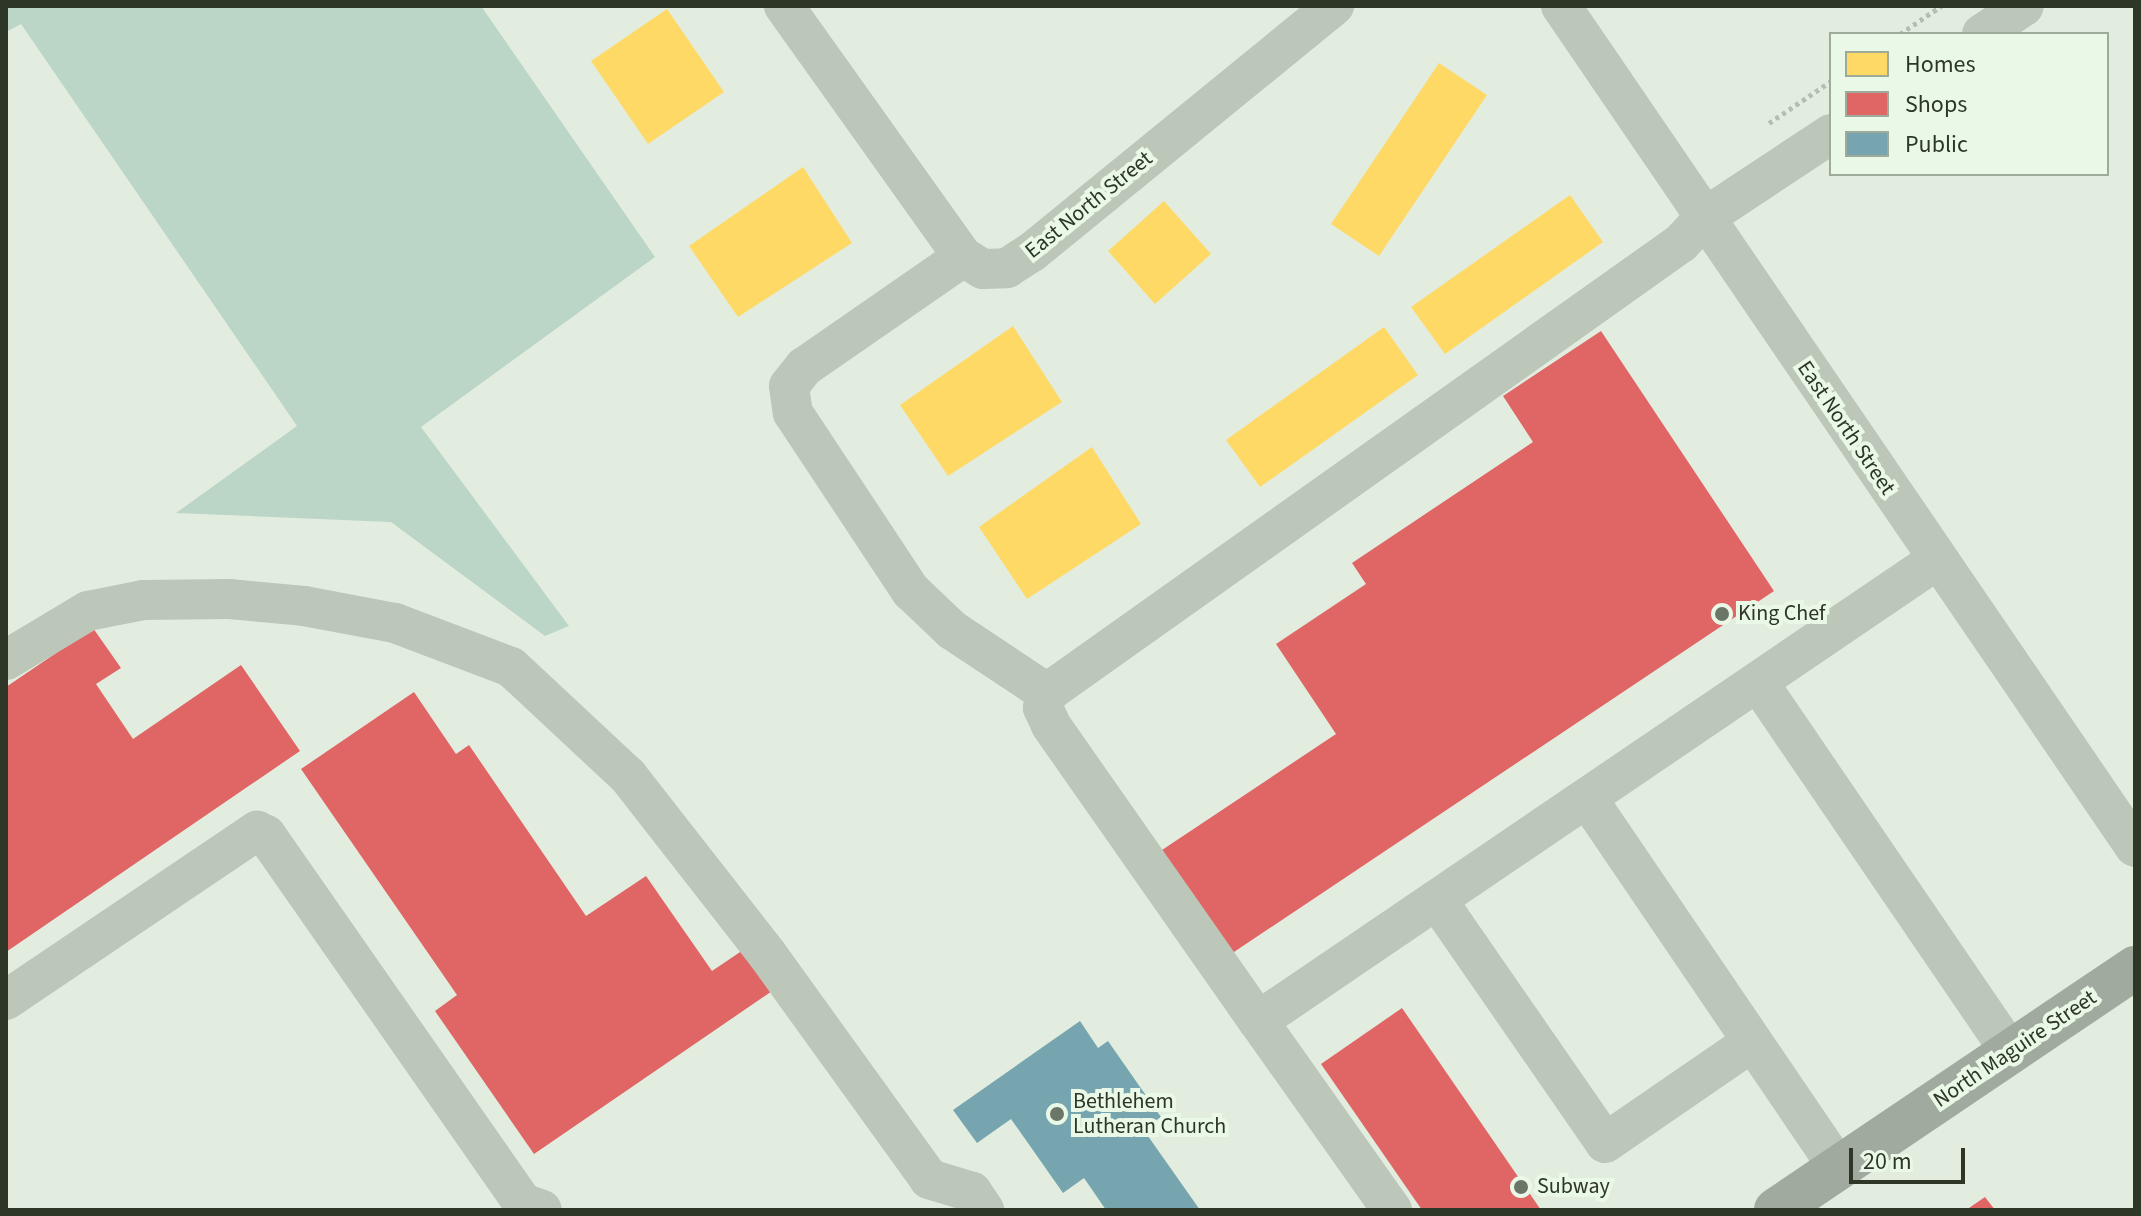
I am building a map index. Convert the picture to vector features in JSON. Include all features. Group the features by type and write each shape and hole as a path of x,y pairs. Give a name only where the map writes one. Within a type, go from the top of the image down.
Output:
{"main road":[{"name":"North Maguire Street","path":"1776,1210 2135,968"}],"street":[{"path":"784,6 963,257 804,367 789,386 793,413 911,591 952,630 1047,693"},
{"name":"East North Street","path":"963,257 983,269 1007,268 1032,252 1334,6"},
{"name":"East North Street","path":"1561,6 1935,561 2135,847"},
{"path":"1985,32 2024,6"},
{"path":"1392,1210 1051,725 1043,708 1047,693 1681,243 1704,218 1829,135"},
{"path":"1258,1021 1935,561"},
{"path":"6,660 88,611 143,600 229,599 304,606 395,623 511,667 628,776 767,954 929,1179 972,1192 984,1210"},
{"path":"1758,682 2010,1052"},
{"path":"1587,798 1838,1168"},
{"path":"6,1000 257,831 266,835 523,1203 542,1210"},
{"path":"1437,900 1605,1143 1752,1042"}],"path":[{"path":"1903,32 1941,6"}],"green space":[{"path":"6,6 481,6 655,257 421,427 569,626 545,636 391,522 176,513 297,426 21,24 6,32"}],"building: Homes":[{"path":"667,9 724,92 648,144 591,61"},
{"path":"1439,63 1487,95 1379,256 1331,224"},
{"path":"803,167 852,243 738,317 689,246"},
{"path":"1570,195 1603,242 1445,354 1411,307"},
{"path":"1164,201 1211,254 1155,304 1108,251"},
{"path":"1013,326 1062,402 948,476 900,405"},
{"path":"1384,327 1418,375 1260,487 1226,440"},
{"path":"1092,447 1141,524 1027,599 979,527"}],"building: Shops":[{"path":"1601,331 1774,591 1231,954 1162,850 1336,734 1276,644 1366,584 1352,563 1533,442 1503,396"},
{"path":"93,628 121,668 96,684 133,739 241,665 300,751 6,952 6,687"},
{"path":"414,692 456,754 469,745 586,916 646,876 712,971 746,948 775,989 534,1154 435,1011 457,995 301,769"},
{"path":"1402,1008 1541,1210 1422,1210 1321,1064"},
{"path":"1985,1197 1995,1210 1966,1210"}],"building: Public":[{"name":"Bethlehem Lutheran Church","path":"1080,1021 1098,1048 1108,1041 1161,1117 1143,1129 1200,1210 1106,1210 1084,1178 1063,1193 1011,1119 977,1143 953,1110"}],"place":[{"name":"King Chef","path":"1722,614"},
{"name":"Bethlehem Lutheran Church","path":"1057,1114"},
{"name":"Subway","path":"1521,1187"}]}
